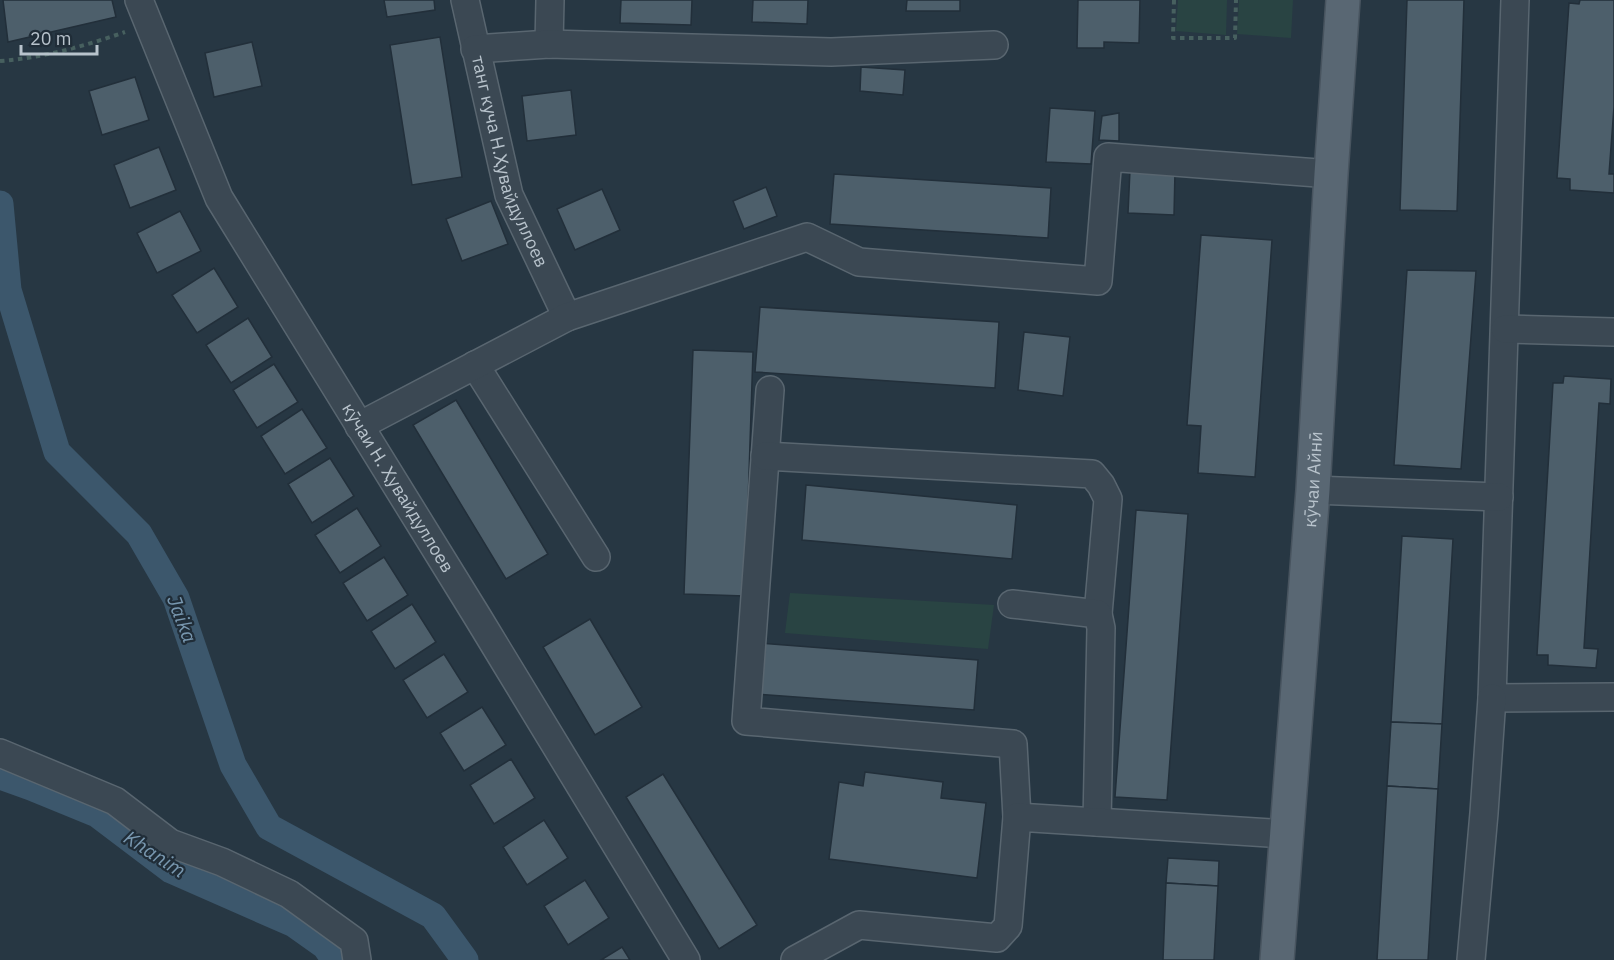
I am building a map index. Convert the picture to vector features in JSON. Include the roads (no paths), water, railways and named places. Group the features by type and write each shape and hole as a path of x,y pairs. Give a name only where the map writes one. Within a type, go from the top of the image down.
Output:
{"main road":[{"name":"кӯчаи Айнӣ","path":"1278,960 1313,490 1343,0"}],"street":[{"name":"танг куча Н.Ҳувайдуллоев","path":"465,0 508,195 567,317"},
{"path":"549,44 550,0"},
{"path":"1471,960 1492,698 1515,0"},
{"name":"кӯчаи Н. Ҳувайдуллоев","path":"144,12 219,198 686,960"},
{"path":"475,49 549,44 831,52 994,45"},
{"path":"359,426 567,317 807,237 859,262 1098,281 1108,157 1331,174"},
{"path":"1505,329 1614,333"},
{"path":"475,365 596,557"},
{"path":"770,390 746,721 1013,744 1017,817 1008,926 997,938 859,925 795,960"},
{"path":"765,456 1092,474 1108,499 1098,614 1101,628 1097,822"},
{"path":"1313,490 1499,497"},
{"path":"1012,604 1098,614"},
{"path":"1492,698 1614,697"},
{"path":"0,753 114,801 170,843 222,862 289,894 354,941 357,960"},
{"path":"1017,817 1286,834"}],"waterway":[{"name":"Jaika","path":"0,204 8,290 57,452 139,534 176,598 233,765 269,827 433,916 465,960"},
{"name":"Khanim","path":"0,776 97,814 171,870 294,924 325,946 335,960"}]}
